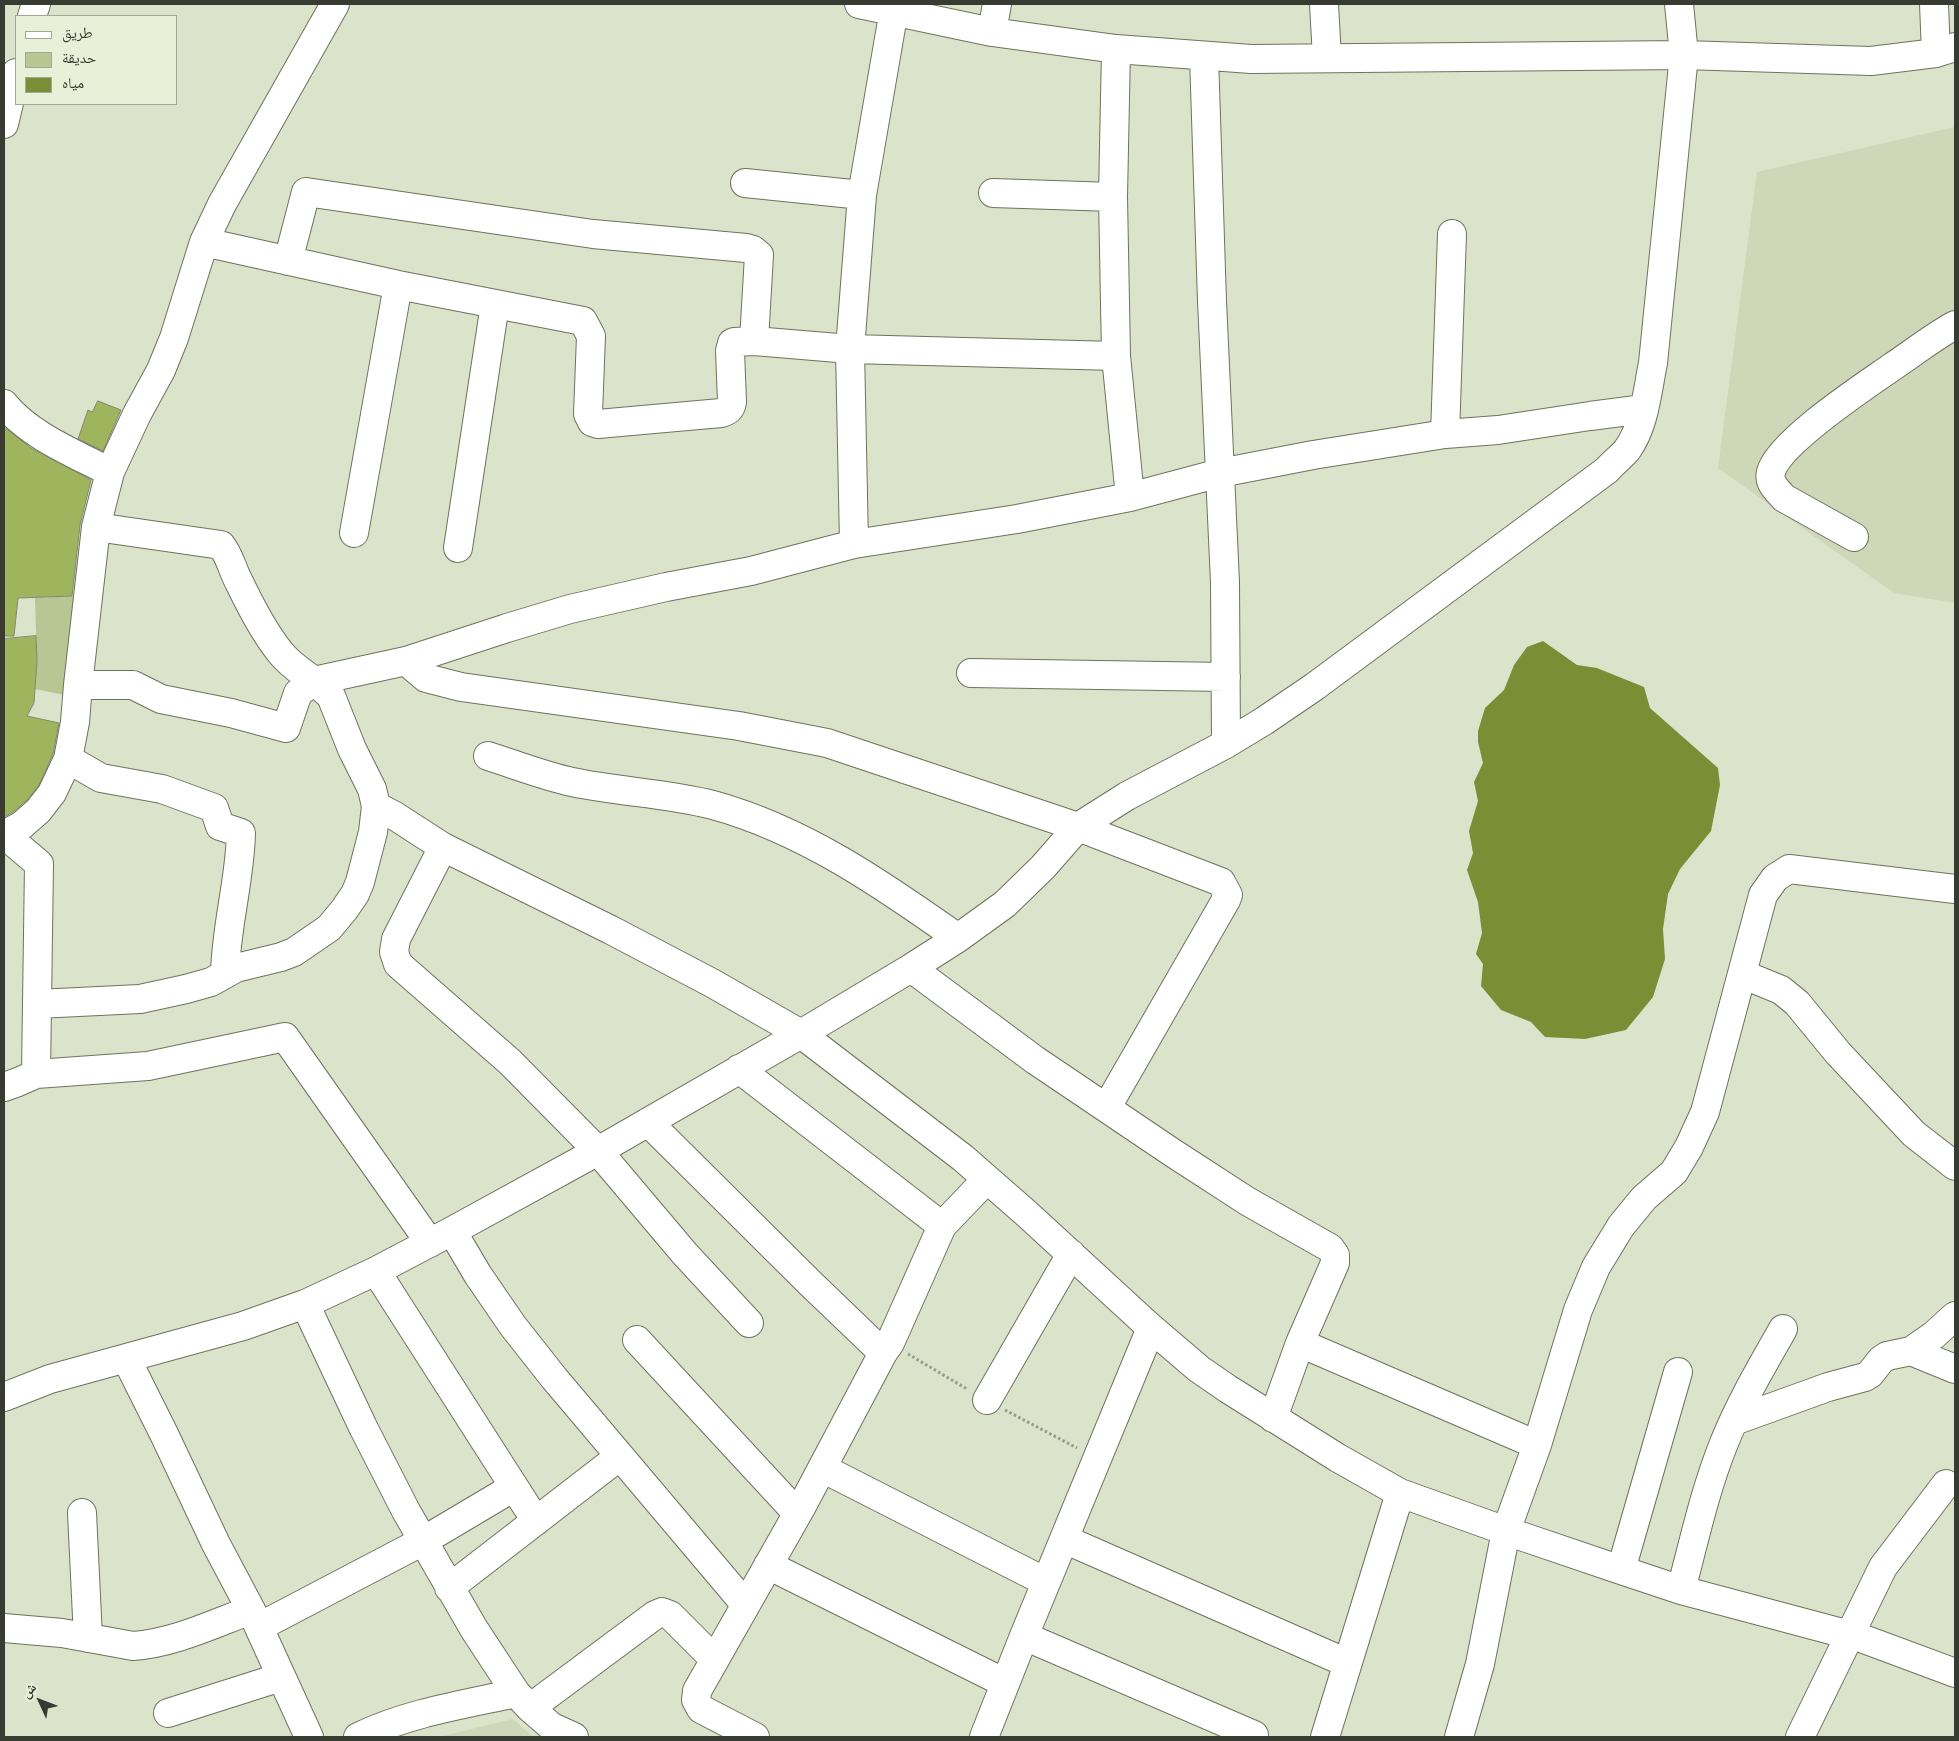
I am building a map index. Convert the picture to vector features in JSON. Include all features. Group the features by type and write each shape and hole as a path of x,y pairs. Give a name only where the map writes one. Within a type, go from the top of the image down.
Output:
{"street":[{"path":"36,1074 39,864 4,835 22,825 38,811 52,793 68,759 75,722 96,527 110,472 174,338 204,242 239,171 335,4"},
{"path":"859,4 894,7 992,32 1116,49 1251,59 1684,55 1871,61 1946,50 1934,4"},
{"path":"992,32 997,4"},
{"path":"1324,4 1327,58"},
{"path":"4,1397 50,1379 243,1326 305,1304 376,1271 441,1237 598,1151 801,1034 958,938 1005,904 1043,867 1078,827 1127,796 1226,744 1314,687 1599,476 1626,450 1637,430 1644,409 1653,363 1684,55 1679,4"},
{"path":"854,544 850,349 862,195 894,7"},
{"path":"1116,49 1113,197 1116,356 1130,497"},
{"path":"1204,56 1212,301 1226,582 1226,744"},
{"path":"4,124 15,77"},
{"path":"745,183 862,195"},
{"path":"288,260 306,192 593,234 746,248 754,250 759,255 754,341"},
{"path":"994,192 1113,197"},
{"path":"1445,434 1452,234"},
{"path":"204,242 398,285 583,321 591,336 588,414 592,422 598,424 725,412 732,407 731,345 734,342 754,341 850,349 1116,356"},
{"path":"354,534 398,285"},
{"path":"458,548 495,304"},
{"path":"1854,537 1784,498 1771,481 1771,471 1777,461 1813,424 1955,325"},
{"path":"4,404 13,415 42,436 110,472"},
{"path":"78,685 133,685 161,699 231,712 286,728 298,693 314,682 406,661 507,628 570,610 666,587 752,572 854,544 1017,519 1130,497 1220,473 1313,455 1445,434 1498,430 1644,409"},
{"path":"37,1004 140,999 186,990 211,982 225,973 249,963 281,957 294,952 329,928 355,894 373,832 376,806 372,789 352,749 331,696 295,668 279,651 238,580 227,552 221,544 96,527"},
{"path":"406,661 426,678 461,687 739,726 827,744 1078,827 1221,882 1228,895 1107,1108"},
{"path":"971,674 1226,676"},
{"path":"488,756 570,782 675,797 714,806 770,824 818,848 901,898 958,938"},
{"path":"68,759 101,778 162,789 214,808 220,826 241,833 240,863 225,955 225,973"},
{"path":"376,806 443,847 619,934 712,983 801,1034 963,1158 1199,1369 1273,1418 1400,1493 1506,1532 1682,1590 1850,1635 1955,1673"},
{"path":"443,847 396,939 394,952 398,964 510,1062 598,1151 685,1254 749,1323"},
{"path":"1459,1737 1480,1664 1506,1532 1537,1445 1578,1310 1596,1267 1626,1219 1644,1198 1674,1172 1689,1147 1705,1112 1763,895 1775,878 1789,869 1955,889"},
{"path":"911,968 1036,1060 1107,1108 1247,1201 1330,1248 1335,1255 1335,1263 1300,1343 1273,1418"},
{"path":"1742,974 1781,990 1797,1003 1838,1053 1914,1134 1955,1166"},
{"path":"4,1086 36,1074 148,1066 285,1037 441,1237 478,1275 513,1326 554,1378 745,1604"},
{"path":"739,1069 942,1226"},
{"path":"648,1122 883,1353"},
{"path":"755,1737 702,1709 696,1700 697,1691 890,1343 942,1226 987,1179"},
{"path":"987,1400 1071,1254"},
{"path":"376,1271 536,1521"},
{"path":"305,1304 362,1428 449,1588 523,1701 552,1727 574,1737"},
{"path":"1734,1421 1828,1387 1864,1377 1870,1374 1881,1360 1887,1356 1911,1351 1934,1335 1955,1316"},
{"path":"984,1737 1151,1328"},
{"path":"1682,1590 1707,1493 1724,1444 1744,1400 1783,1328"},
{"path":"637,1340 797,1513"},
{"path":"1300,1343 1537,1445"},
{"path":"1911,1351 1955,1369"},
{"path":"126,1358 216,1544 255,1619 310,1737"},
{"path":"1621,1570 1678,1372"},
{"path":"449,1588 620,1456"},
{"path":"822,1468 1046,1582"},
{"path":"1800,1737 1883,1567 1946,1484"},
{"path":"4,1628 62,1633 133,1646 155,1644 255,1619 423,1541 514,1487"},
{"path":"1325,1737 1400,1493"},
{"path":"82,1513 88,1638"},
{"path":"1064,1539 1347,1663"},
{"path":"768,1565 1005,1683"},
{"path":"358,1737 383,1725 407,1717 523,1701 654,1615 662,1612 670,1615 714,1659"},
{"path":"1024,1636 1254,1735"},
{"path":"168,1714 281,1676"}],"shaded area":[{"path":"1955,127 1955,603 1894,593 1718,468 1757,172"},
{"path":"513,1719 533,1737 438,1737"}],"green space":[{"path":"76,596 65,695 35,689 37,661 35,598"}],"water":[{"path":"1543,641 1577,665 1597,668 1644,687 1650,708 1718,768 1720,785 1711,831 1680,869 1668,894 1663,929 1665,959 1653,997 1626,1030 1585,1039 1545,1037 1531,1022 1501,1010 1481,986 1483,964 1476,954 1482,933 1478,902 1467,870 1473,853 1469,831 1478,801 1474,782 1483,763 1478,742 1478,731 1485,708 1504,690 1514,665 1527,647"}],"building":[{"path":"98,401 121,410 103,451 78,439 88,410 92,412"},
{"path":"4,427 31,448 91,480 80,525 72,596 18,598 14,636 4,636"},
{"path":"36,636 37,661 34,703 27,716 59,723 53,754 39,785 27,800 4,817 4,639"}]}
